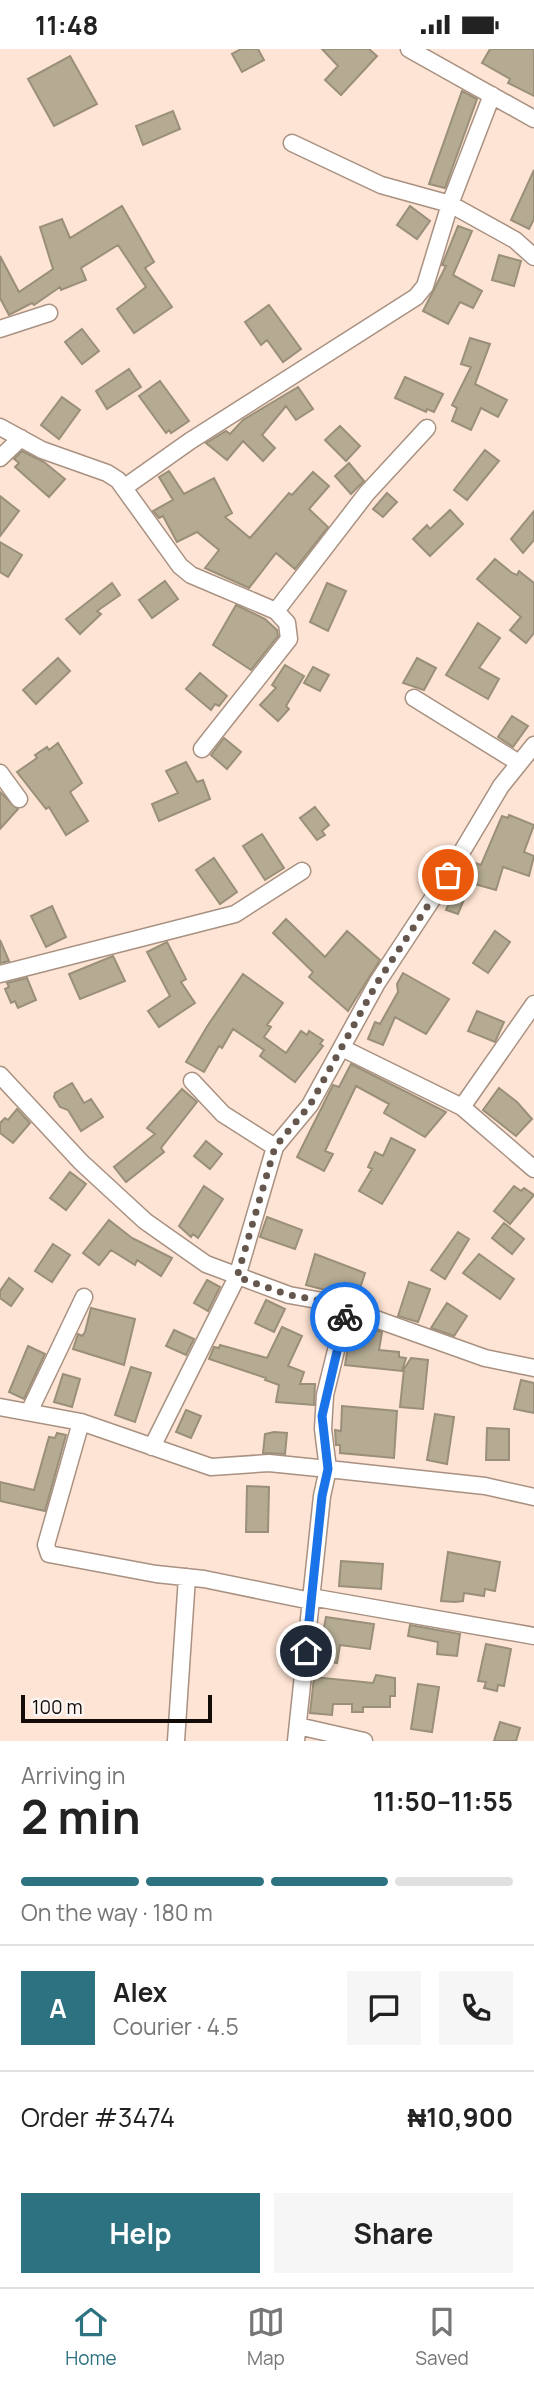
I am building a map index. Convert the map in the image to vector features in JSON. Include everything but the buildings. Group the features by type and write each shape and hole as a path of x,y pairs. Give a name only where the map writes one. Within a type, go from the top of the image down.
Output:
{"street":[{"path":"409,49 534,119"},
{"path":"125,487 190,441 416,297 425,286 450,204 492,95"},
{"path":"292,143 381,185 450,204 515,240 534,257"},
{"path":"0,329 49,313"},
{"path":"0,427 54,455 107,473 125,487 180,566 191,575 276,611 286,623 289,639 202,748"},
{"path":"276,611 367,493 427,428"},
{"path":"0,458 21,438"},
{"path":"414,698 519,763"},
{"path":"152,1447 237,1277 275,1147 310,1105 377,983 448,875 501,786 534,745"},
{"path":"0,773 19,799"},
{"path":"0,974 235,914 302,871"},
{"path":"461,1107 534,1004"},
{"path":"341,1048 461,1107 534,1169"},
{"path":"0,1075 81,1162 145,1221 206,1264 289,1295 328,1302 485,1358 534,1368"},
{"path":"192,1081 223,1114 275,1147"},
{"path":"29,1412 84,1297"},
{"path":"346,1310 322,1416 328,1469 297,1734 364,1741"},
{"path":"0,1407 81,1422 211,1467 269,1463 485,1486 534,1497"},
{"path":"81,1422 46,1545 49,1554 534,1636"},
{"path":"176,1741 187,1577"}],"way so far":[{"path":"345,1317 346,1310 328,1302 289,1295 237,1277 275,1147 310,1105 377,983 448,875"}],"route":[{"path":"306,1651 322,1496 328,1469 322,1416 345,1317"}]}
